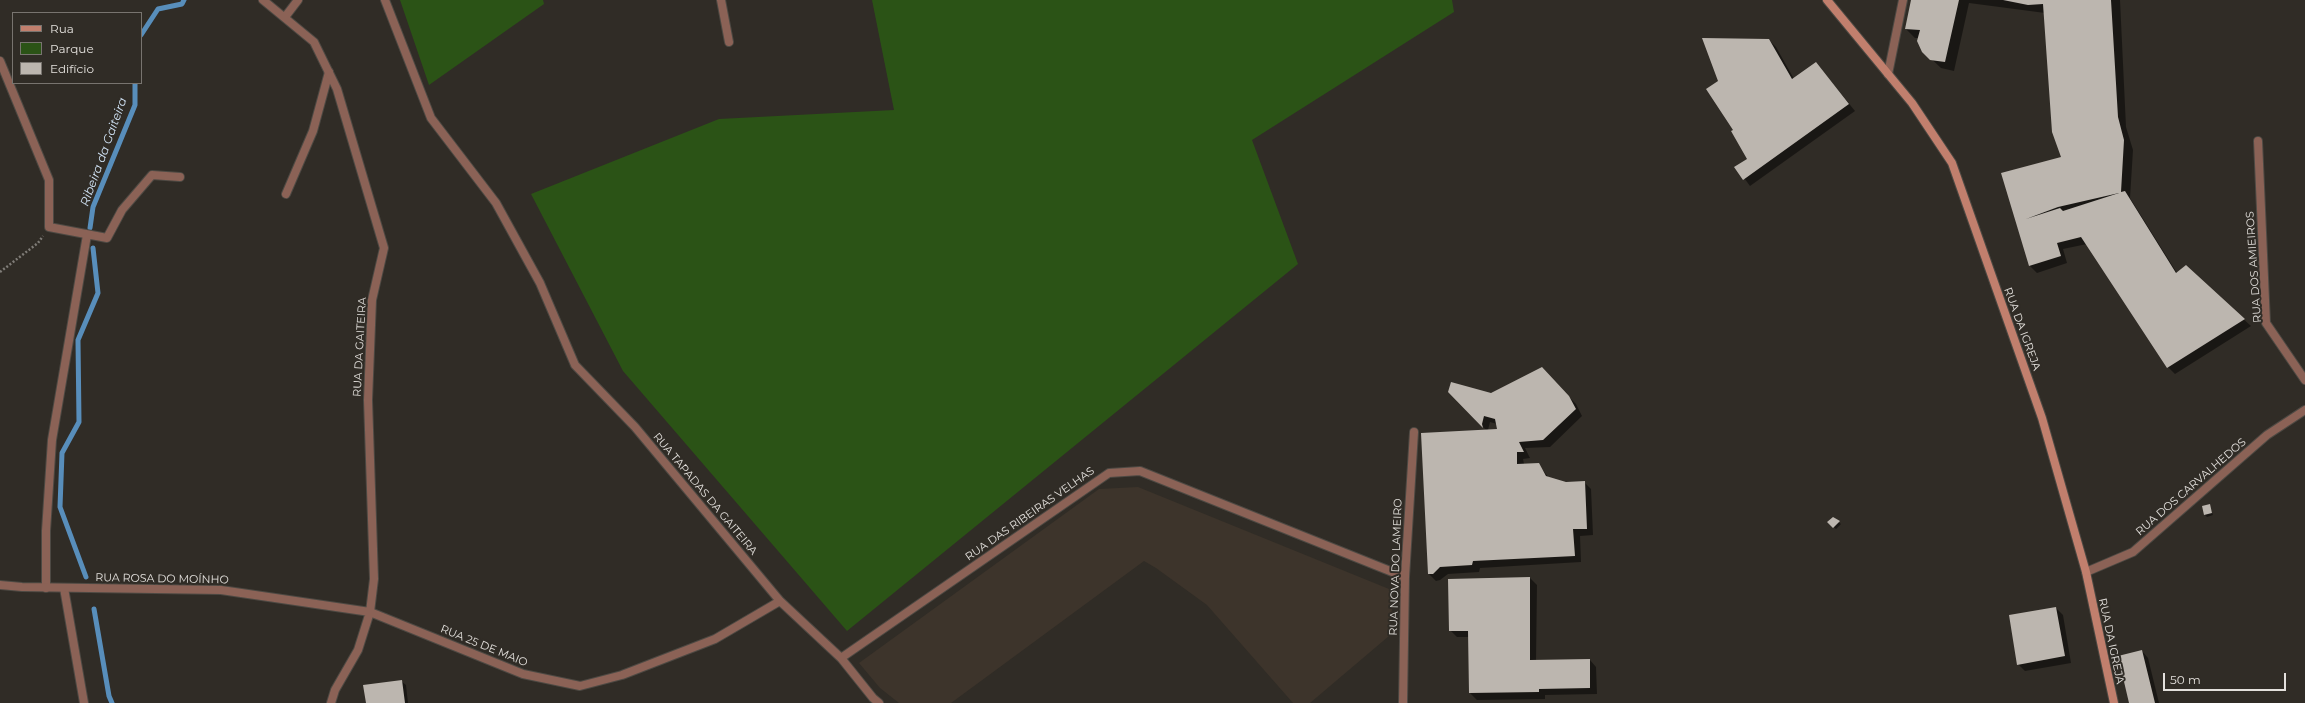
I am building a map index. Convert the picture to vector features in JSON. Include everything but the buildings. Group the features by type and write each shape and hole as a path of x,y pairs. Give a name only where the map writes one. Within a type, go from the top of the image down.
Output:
{"main road":[{"name":"RUA DA IGREJA","path":"1827,0 1912,103 1952,163 2042,418 2086,572 2114,703"}],"street":[{"name":"RUA DA GAITEIRA","path":"263,0 286,17 314,42 337,89 384,248 372,300 369,385 374,579 370,612 358,650 335,690 331,703"},
{"path":"286,17 298,0"},
{"name":"RUA TAPADAS DA GAITEIRA","path":"385,0 432,118 496,203 540,283 575,365 636,427 780,602 841,658 873,698 879,703"},
{"path":"721,0 729,42"},
{"path":"1888,74 1902,0"},
{"path":"0,61 49,180 49,227 107,238 122,210 152,175 180,177"},
{"path":"286,194 313,131 328,72"},
{"name":"RUA DOS AMIEIROS","path":"2258,141 2266,323 2305,380"},
{"path":"46,588 46,531 52,440 87,235"},
{"name":"RUA DOS CARVALHEDOS","path":"2086,572 2133,552 2267,435 2305,410"},
{"name":"RUA NOVA DO LAMEIRO","path":"1403,703 1405,578 1414,432"},
{"name":"RUA DAS RIBEIRAS VELHAS","path":"841,658 1109,473 1140,471 1405,578"},
{"name":"RUA ROSA DO MOÍNHO","path":"0,585 46,588 220,590 370,612"},
{"path":"64,588 84,703"},
{"name":"RUA 25 DE MAIO","path":"370,612 523,674 580,686 622,675 715,639 780,602"}],"path":[{"path":"0,272 38,243 49,227"}],"shaded area":[{"path":"1138,487 1394,591 1389,636 1310,703 1293,703 1207,605 1144,561 951,703 899,703 880,688 859,663 1099,489"}],"green space":[{"path":"400,0 543,0 544,4 429,85"},
{"path":"872,0 1452,0 1454,12 1252,140 1298,264 847,631 623,371 531,194 719,119 894,110"}],"waterway":[{"name":"Ribeira da Gaiteira","path":"142,33 158,9 182,4 184,0"},
{"name":"Ribeira da Gaiteira","path":"90,228 93,207 135,105 135,84"},
{"name":"Ribeira da Gaiteira","path":"86,577 60,507 62,453 79,422 78,340 98,293 93,248"},
{"name":"Ribeira da Gaiteira","path":"94,609 109,696 112,703"}]}
